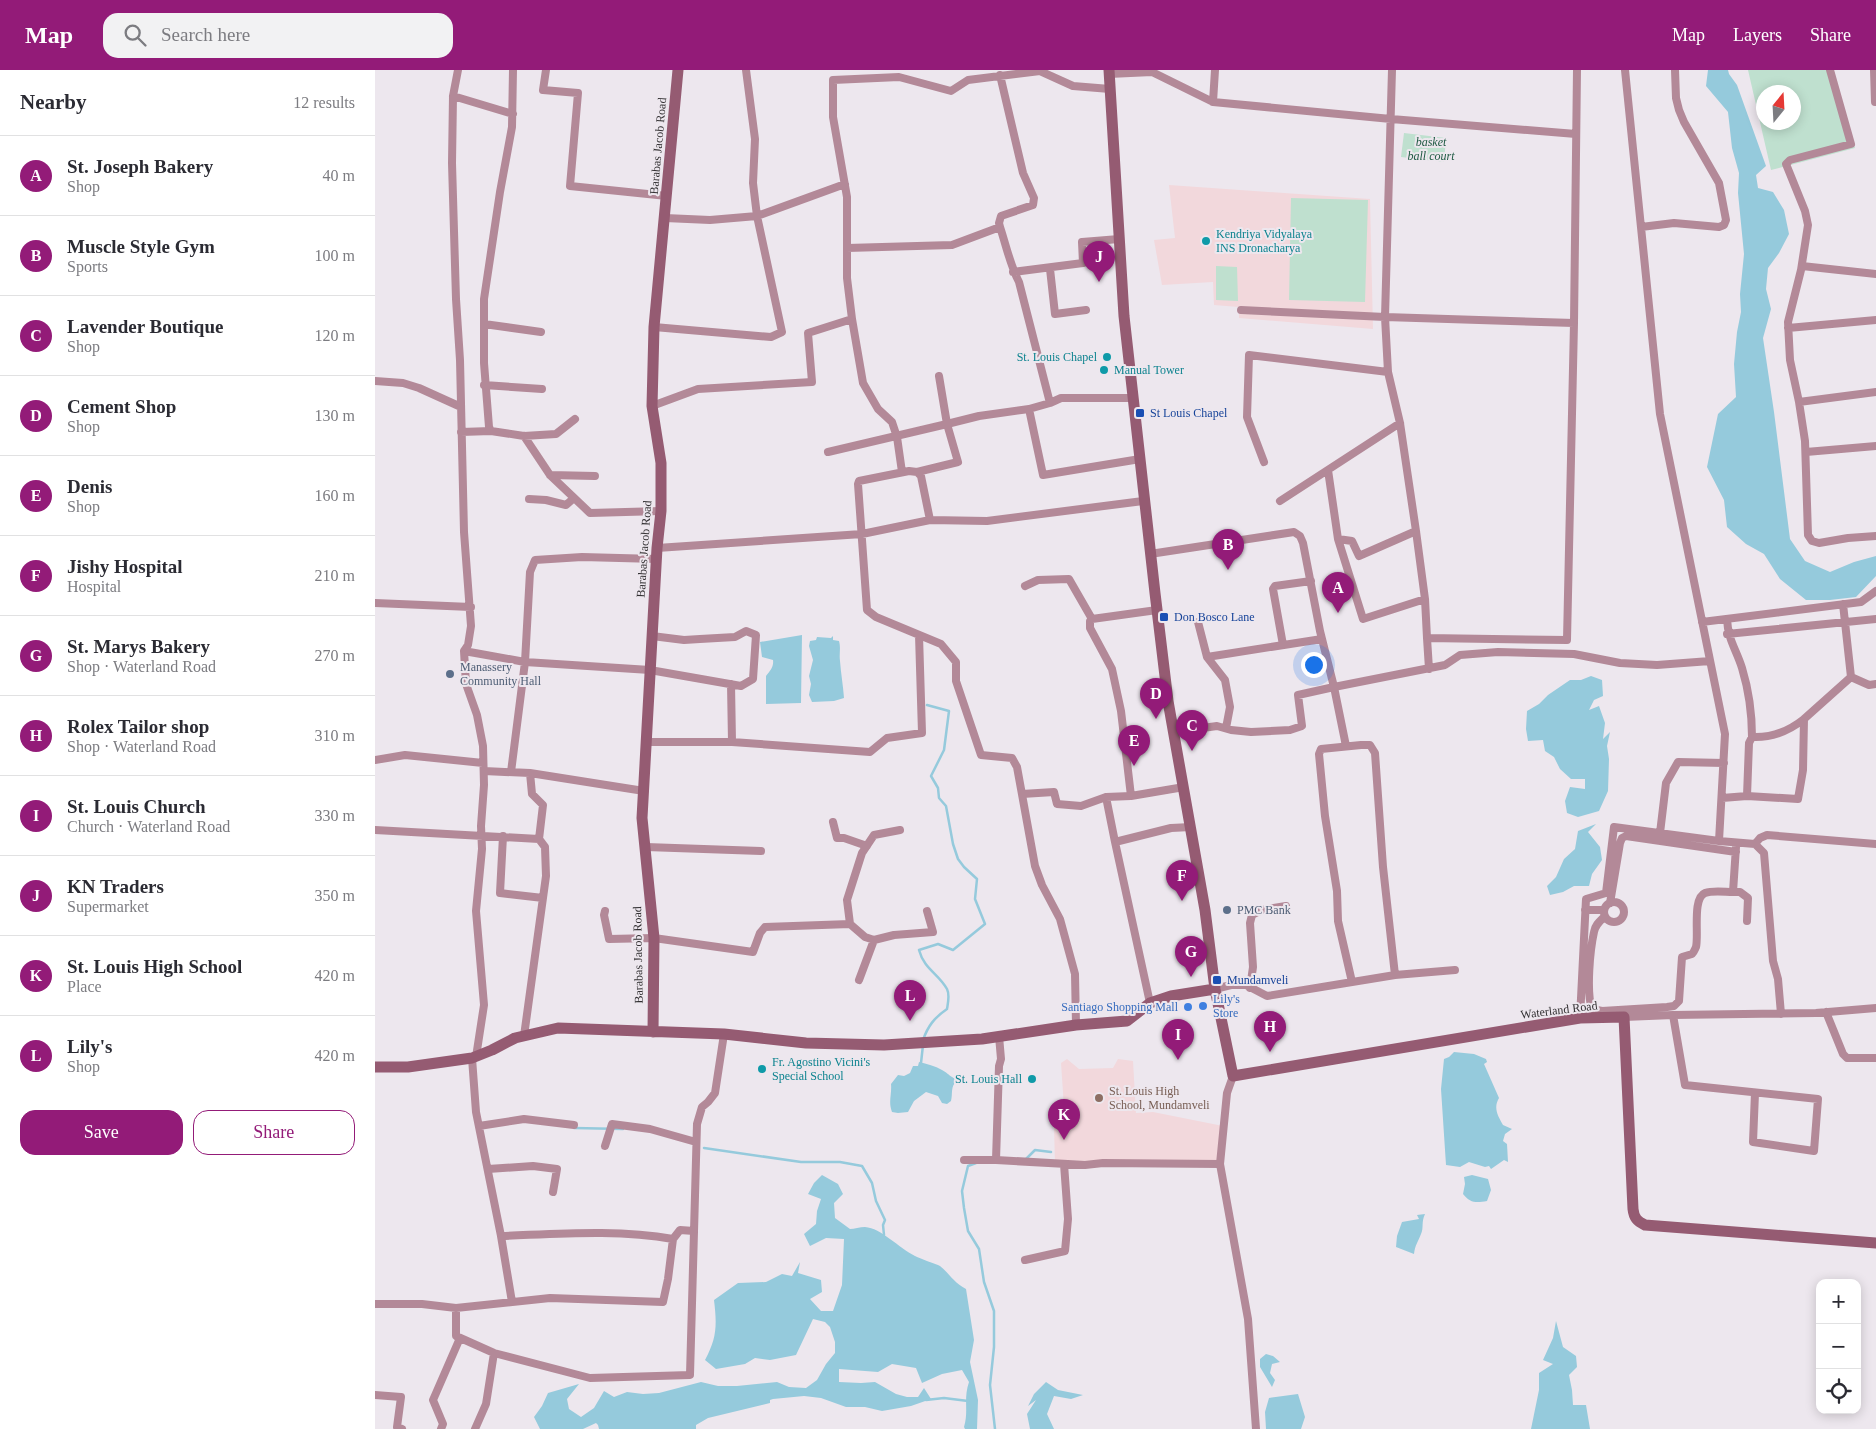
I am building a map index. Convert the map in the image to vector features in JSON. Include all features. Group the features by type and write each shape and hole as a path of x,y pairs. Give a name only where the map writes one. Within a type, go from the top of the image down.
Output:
{"main road":[{"name":"Barabas Jacob Road","path":"653,1032 654,938 642,818 661,511 661,463 652,406 654,327 679,70"},
{"path":"1109,72 1124,316 1143,501 1168,701 1205,910 1215,989 1233,1076"},
{"path":"375,1067 408,1067 474,1058 515,1038 558,1028 724,1034 806,1043 915,1043 999,1036 1076,1025 1127,1021 1150,1003 1171,996 1215,989"},
{"path":"1624,1017 1633,1209 1634,1216 1638,1221 1645,1225 1876,1243"},
{"name":"Waterland Road","path":"1233,1076 1580,1018 1624,1017"}],"street":[{"path":"458,70 453,96 452,163 456,299 461,360 464,532 467,587 471,607 471,626 468,645 465,651 466,684 477,715 483,746 482,835 476,911 484,1005 474,1058 476,1112 512,1302"},
{"path":"491,431 485,385 484,299 499,192 513,114 513,70"},
{"path":"546,70 543,90 578,93 570,186 667,196"},
{"path":"654,327 771,337 782,332 757,216 753,183 755,139 746,70"},
{"path":"1213,102 1215,70"},
{"path":"1392,70 1385,317 1388,372 1400,423 1416,531 1425,599 1429,669"},
{"path":"1427,638 1567,640 1577,70"},
{"path":"1625,70 1660,414 1725,734 1719,841"},
{"path":"1641,227 1674,223 1719,227 1724,225 1726,220 1719,183 1679,110 1676,98 1675,70"},
{"path":"1830,70 1851,144 1789,160 1786,164 1805,211 1808,225 1802,266 1788,322 1790,360 1799,402 1805,452 1809,535 1812,541 1819,543 1876,536"},
{"path":"1874,70 1875,102"},
{"path":"903,472 897,436 892,422 878,409 863,383 847,278 848,218 845,184 833,117 833,80 902,74 951,91 968,80 1040,71 1073,86 1110,89"},
{"path":"1109,72 1152,71 1213,102 1576,134"},
{"path":"1000,76 1023,172 1034,198 1033,205 1001,216 999,223 1013,272 1019,282 1050,403"},
{"path":"453,96 513,114"},
{"path":"665,218 710,220 757,216 845,184"},
{"path":"847,248 952,245 1000,227"},
{"path":"1013,272 1083,263 1082,242 1119,238"},
{"path":"1802,266 1876,274"},
{"path":"1050,268 1055,314 1086,310"},
{"path":"1241,310 1574,323"},
{"path":"652,406 698,389 812,382 808,333 852,319"},
{"path":"1788,328 1876,320"},
{"path":"484,324 541,332"},
{"path":"1264,462 1247,417 1249,355 1388,372"},
{"path":"939,376 947,424 958,462 917,472 903,472 859,481 858,484 867,610 876,617 941,644 956,662 956,681 981,754 1012,758 1017,767 1035,866 1042,885 1060,919 1075,974 1076,1025"},
{"path":"375,381 403,383 419,388 461,408"},
{"path":"485,385 542,389"},
{"path":"1799,402 1876,392"},
{"path":"828,452 979,416 1029,409 1061,398 1133,398"},
{"path":"1029,409 1043,475 1140,459"},
{"path":"461,432 491,431 524,436 556,434 575,419"},
{"path":"1280,502 1400,423"},
{"path":"524,436 550,475 590,513 661,511"},
{"path":"1805,452 1876,446"},
{"path":"1327,470 1338,539 1363,618 1425,599"},
{"path":"917,472 921,476 930,520"},
{"path":"550,475 595,476"},
{"path":"529,499 545,500 566,505 574,498"},
{"path":"511,772 525,662 530,572 535,560 657,553 862,534 930,520 987,521 1143,501"},
{"path":"1338,539 1352,542 1359,556 1416,531"},
{"path":"1150,554 1294,532 1301,536 1346,746"},
{"path":"1025,586 1038,580 1069,579 1092,619"},
{"path":"1283,645 1273,589 1275,586 1311,581"},
{"path":"1702,622 1861,602 1876,591"},
{"path":"375,603 471,607"},
{"path":"1843,604 1851,677"},
{"path":"1092,619 1157,610"},
{"path":"1092,619 1090,621 1090,628 1112,669 1121,711 1131,796"},
{"path":"1727,619 1727,634 1742,667 1752,710 1752,737 1749,742 1747,796"},
{"path":"1727,634 1876,619"},
{"path":"1199,622 1207,657 1225,680 1230,707 1226,728"},
{"path":"465,651 525,662 650,670 741,686 753,679 756,635 746,631 735,637 683,640 652,636"},
{"path":"646,742 732,742 870,752 887,738 922,733 919,635"},
{"path":"1207,657 1322,639"},
{"path":"1174,732 1217,726 1231,730 1251,732 1290,730 1302,726 1298,695 1445,666 1460,655 1498,652 1574,654 1620,663 1657,664 1710,661"},
{"path":"1851,677 1869,685 1876,684"},
{"path":"1752,737 1775,735 1795,726 1851,677"},
{"path":"731,684 732,742"},
{"path":"1722,798 1747,796 1798,799 1803,770 1804,719"},
{"path":"1352,982 1338,921 1337,891 1325,816 1319,754 1321,749 1370,745 1375,753 1383,867 1395,975"},
{"path":"375,760 405,755 644,791"},
{"path":"1660,833 1666,783 1678,762 1724,763"},
{"path":"524,1036 546,876 545,847 539,839 543,805 532,794 530,773"},
{"path":"1022,794 1054,792 1057,804 1081,806 1106,798 1131,796 1184,787"},
{"path":"1106,798 1150,1003"},
{"path":"833,822 837,838 844,838 867,846"},
{"path":"1115,842 1171,828 1191,827"},
{"path":"1580,1018 1586,899 1606,893 1614,827 1755,844 1764,853 1773,961 1778,979 1781,1014"},
{"path":"375,830 539,839"},
{"path":"900,830 874,835 862,853 847,900 850,924 865,937 874,940 894,935 933,932 927,911"},
{"path":"1755,844 1760,838 1767,835 1876,844"},
{"path":"503,836 500,892 543,898"},
{"path":"1736,852 1626,836 1622,838 1610,903 1594,931 1589,982 1589,1001 1592,1008 1603,1011 1667,1007 1674,1006 1679,1001 1682,957 1692,954 1696,947 1697,912 1700,897 1703,894 1707,892 1740,892 1748,898 1747,921"},
{"path":"1733,892 1736,843"},
{"path":"646,848 761,851"},
{"path":"1585,910 1605,913 1613,921 1619,920 1623,915 1623,909 1619,904 1610,903"},
{"path":"1251,988 1253,966 1250,923 1252,915 1262,910 1286,906"},
{"path":"605,911 609,939 654,938 753,952 760,933 765,927 850,924"},
{"path":"859,980 874,940"},
{"path":"1215,989 1238,984 1267,996 1395,975 1455,970"},
{"path":"1624,1017 1781,1014 1876,1008"},
{"path":"1826,1012 1843,1054 1847,1058 1876,1058"},
{"path":"1673,1015 1685,1085 1818,1099 1814,1150 1753,1142 1755,1093"},
{"path":"456,1308 456,1336 494,1353 590,1378 690,1375 697,1124 702,1107 709,1102 715,1093 724,1034"},
{"path":"996,1160 999,1066 1001,1060 999,1036"},
{"path":"1233,1076 1227,1093 1220,1164 1248,1319 1257,1429"},
{"path":"479,1126 524,1119 574,1125"},
{"path":"605,1146 612,1124 650,1129 696,1142"},
{"path":"964,1160 1085,1165 1103,1163 1220,1164"},
{"path":"1025,1260 1065,1252 1068,1219 1064,1164"},
{"path":"488,1169 533,1166 557,1169 553,1192"},
{"path":"375,1304 422,1304 456,1308 550,1298 663,1302 673,1239 680,1230 694,1231"},
{"path":"501,1236 585,1233 656,1236 673,1239"},
{"path":"441,1429 443,1424 433,1400 460,1338"},
{"path":"475,1429 487,1404 494,1353"},
{"path":"375,1395 401,1397 397,1427 402,1429"}],"shaded area":[{"path":"1169,185 1370,199 1373,329 1239,318 1239,307 1214,305 1213,282 1162,285 1154,240 1175,238"},
{"name":"St. Louis High School, Mundamveli","path":"1067,1059 1079,1069 1113,1068 1118,1059 1133,1061 1136,1113 1153,1112 1223,1126 1219,1164 1055,1165 1054,1125 1065,1122 1061,1063"}],"green space":[{"path":"1748,70 1830,70 1855,148 1771,170 1762,130 1801,130 1801,85 1756,85 1756,105"},
{"name":"basket ball court","path":"1404,133 1446,138 1444,162 1401,157"},
{"path":"1291,198 1368,200 1365,302 1289,300"},
{"path":"1216,266 1237,267 1238,301 1216,300"}],"water":[{"path":"1708,70 1728,70 1737,85 1766,166 1756,175 1758,188 1773,192 1784,210 1789,234 1768,268 1766,289 1771,309 1763,338 1790,539 1805,561 1830,572 1854,562 1876,556 1876,576 1856,597 1806,600 1780,579 1764,554 1746,544 1727,527 1724,500 1707,467 1718,414 1736,397 1734,364 1741,312 1740,294 1744,254 1738,193 1739,173 1732,148 1728,112 1706,86"},
{"path":"802,635 801,703 766,704 766,676 772,667 773,660 762,657 760,642"},
{"path":"833,636 833,640 839,641 840,644 844,698 834,701 812,702 809,695 811,684 809,676 813,660 809,646 810,641 816,640 817,637 831,638"},
{"path":"1591,676 1602,680 1603,696 1594,700 1589,710 1599,706 1605,723 1603,739 1610,732 1607,746 1609,759 1608,791 1599,811 1578,817 1567,813 1565,801 1570,787 1585,789 1585,779 1571,779 1560,769 1554,757 1545,751 1543,740 1528,741 1526,729 1527,711 1570,680 1581,680"},
{"path":"1596,824 1588,832 1600,847 1602,860 1592,874 1589,886 1574,886 1563,892 1550,895 1547,886 1556,877 1564,859 1575,849 1578,831"},
{"path":"1454,1052 1474,1054 1486,1059 1487,1062 1484,1064 1499,1098 1496,1105 1498,1115 1503,1125 1512,1129 1505,1134 1503,1141 1507,1144 1508,1162 1504,1160 1491,1169 1489,1166 1485,1167 1469,1162 1460,1167 1446,1165 1441,1089 1444,1059"},
{"path":"919,1062 931,1065 956,1079 951,1101 947,1104 942,1103 938,1096 926,1092 914,1101 908,1112 892,1112 890,1105 891,1084 898,1075 904,1076 910,1073 913,1066 918,1066"},
{"path":"822,1175 838,1184 843,1194 834,1203 835,1218 850,1229 865,1227 877,1231 915,1256 940,1266 958,1284 966,1289 974,1340 970,1362 978,1400 977,1429 965,1429 964,1427 966,1394 969,1382 962,1370 942,1374 922,1383 916,1368 892,1364 878,1372 839,1369 839,1382 875,1382 896,1394 907,1397 918,1397 924,1388 931,1399 911,1406 882,1411 865,1407 846,1407 821,1398 804,1396 773,1399 770,1400 770,1403 708,1418 696,1425 696,1429 599,1429 596,1423 583,1429 540,1429 534,1417 548,1393 579,1384 567,1399 569,1409 581,1417 594,1408 604,1391 614,1397 627,1392 659,1393 701,1382 718,1386 737,1386 777,1382 789,1387 806,1388 817,1380 835,1353 835,1342 830,1327 825,1322 813,1319 796,1355 770,1360 755,1358 745,1364 716,1369 705,1360 714,1338 716,1317 714,1300 738,1283 766,1282 782,1274 792,1276 800,1262 798,1273 821,1280 822,1292 810,1299 821,1311 833,1311 842,1285 844,1239 826,1238 810,1246 804,1234 816,1224 817,1211 821,1199 808,1194 814,1183"},
{"path":"1472,1175 1488,1179 1491,1190 1487,1201 1473,1202 1463,1194 1464,1177"},
{"path":"1425,1214 1422,1232 1414,1254 1396,1247 1397,1236 1402,1222 1419,1219 1417,1215"},
{"path":"1556,1321 1563,1347 1576,1356 1577,1367 1569,1375 1573,1405 1586,1405 1590,1429 1531,1429 1539,1390 1539,1373 1553,1364 1543,1360 1553,1338"},
{"path":"1266,1354 1273,1356 1280,1362 1272,1364 1270,1373 1275,1380 1272,1387 1260,1367 1260,1359"},
{"path":"1046,1382 1058,1390 1083,1395 1071,1399 1054,1396 1047,1414 1054,1429 1030,1429 1027,1414 1036,1400 1028,1406 1034,1394"},
{"path":"1298,1394 1305,1417 1301,1429 1266,1429 1265,1412 1269,1398"}],"waterway":[{"path":"923,1040 932,1023 947,1009 949,996 944,984 924,962 919,950 938,944 953,950 985,924 975,899 977,879 958,859 953,844 946,806 939,798 938,788 931,776 944,750 949,711 927,705"},
{"path":"921,1063 923,1045"},
{"path":"574,1128 623,1129"},
{"path":"704,1148 801,1162 840,1162 862,1166 872,1183 876,1201 885,1220 883,1225 884,1235"},
{"path":"1026,1159 1035,1150 1051,1152"},
{"path":"976,1163 968,1166 962,1191 968,1231 979,1249 984,1282 994,1311 994,1347 990,1385 995,1429"},
{"path":"926,1400 944,1398 968,1401"}],"place":[{"name":"Kendriya Vidyalaya INS Dronacharya","path":"1206,241"},
{"name":"KN Traders","path":"1099,282"},
{"name":"St. Louis Chapel","path":"1107,357"},
{"name":"Manual Tower","path":"1104,370"},
{"name":"St Louis Chapel","path":"1140,413"},
{"name":"Muscle Style Gym","path":"1228,570"},
{"name":"St. Joseph Bakery","path":"1338,613"},
{"name":"Don Bosco Lane","path":"1164,617"},
{"name":"Manassery Community Hall","path":"450,674"},
{"name":"Cement Shop","path":"1156,719"},
{"name":"Lavender Boutique","path":"1192,751"},
{"name":"Denis","path":"1134,766"},
{"name":"Jishy Hospital","path":"1182,901"},
{"name":"PMC Bank","path":"1227,910"},
{"name":"St. Marys Bakery","path":"1191,977"},
{"name":"Mundamveli","path":"1217,980"},
{"name":"Lily's Store","path":"1203,1006"},
{"name":"Santiago Shopping Mall","path":"1188,1007"},
{"name":"Lily's","path":"910,1021"},
{"name":"Rolex Tailor shop","path":"1270,1052"},
{"name":"St. Louis Church","path":"1178,1060"},
{"name":"Fr. Agostino Vicini's Special School","path":"762,1069"},
{"name":"St. Louis Hall","path":"1032,1079"},
{"name":"St. Louis High School, Mundamveli","path":"1099,1098"},
{"name":"St. Louis High School","path":"1064,1140"}]}
